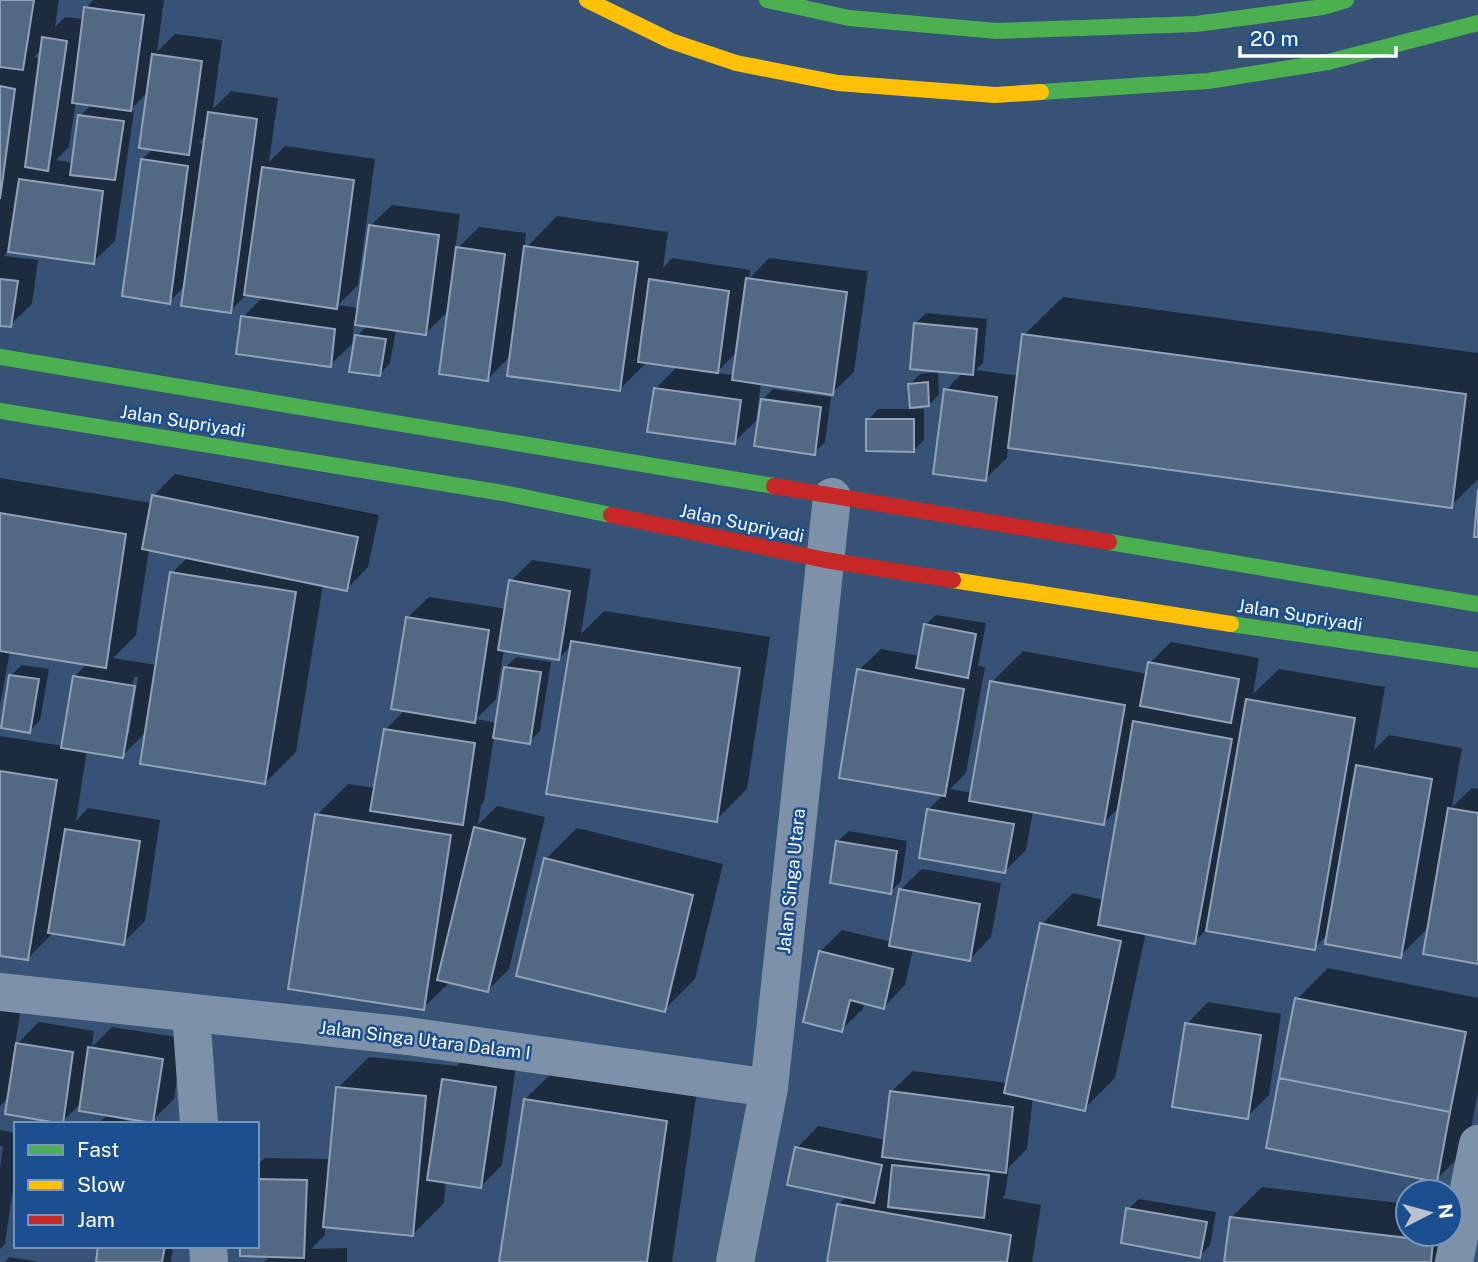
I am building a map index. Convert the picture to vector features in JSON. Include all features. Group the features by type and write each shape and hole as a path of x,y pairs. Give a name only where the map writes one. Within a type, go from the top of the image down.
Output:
{"main road":[{"path":"587,0 671,41 736,63 838,83 995,95 1208,81 1328,62 1478,23"},
{"path":"767,0 849,18 998,31 1196,24 1322,7 1346,0"},
{"name":"Jalan Supriyadi","path":"0,357 1478,604"},
{"name":"Jalan Supriyadi","path":"0,411 503,493 825,560 1478,660"}],"street":[{"name":"Jalan Singa Utara","path":"735,1262 769,1087 832,497"},
{"name":"Jalan Singa Utara Dalam I","path":"0,992 408,1036 769,1087"},
{"path":"191,1013 199,1122"},
{"path":"1454,1262 1478,1144"}],"building":[{"path":"0,0 34,0 23,70 0,67"},
{"path":"84,7 144,15 131,111 72,103"},
{"path":"42,37 67,41 48,171 25,167"},
{"path":"152,54 202,61 189,155 139,148"},
{"path":"0,86 15,89 0,199"},
{"path":"208,112 257,119 231,313 181,306"},
{"path":"78,115 124,121 115,180 70,175"},
{"path":"141,159 188,166 170,304 122,296"},
{"path":"262,167 354,180 337,309 244,295"},
{"path":"19,179 103,191 94,264 8,252"},
{"path":"369,225 439,235 426,335 355,325"},
{"path":"524,246 638,262 620,391 507,376"},
{"path":"456,247 505,254 488,381 439,374"},
{"path":"746,278 847,292 833,395 732,380"},
{"path":"0,279 18,281 11,327 0,326"},
{"path":"649,279 729,291 718,373 638,362"},
{"path":"241,316 335,329 331,367 236,354"},
{"path":"914,323 977,329 973,375 910,369"},
{"path":"1022,334 1466,394 1452,508 1008,448"},
{"path":"355,335 386,339 380,376 349,372"},
{"path":"928,382 929,406 910,408 908,384"},
{"path":"654,388 741,400 735,444 647,432"},
{"path":"944,389 997,397 986,481 933,474"},
{"path":"761,399 821,407 815,455 754,446"},
{"path":"866,419 914,419 914,452 866,451"},
{"path":"1478,490 1478,537 1474,537"},
{"path":"152,495 358,537 347,591 142,549"},
{"path":"0,513 126,534 106,668 0,651"},
{"path":"170,572 296,592 265,784 140,764"},
{"path":"509,580 570,591 559,660 498,650"},
{"path":"406,617 489,630 475,723 391,709"},
{"path":"924,624 976,634 968,678 916,668"},
{"path":"571,641 740,668 717,822 546,794"},
{"path":"1148,662 1239,679 1231,723 1140,706"},
{"path":"504,667 541,672 530,744 493,738"},
{"path":"857,669 964,689 945,796 839,778"},
{"path":"9,675 39,679 30,733 1,728"},
{"path":"73,676 135,686 123,758 61,748"},
{"path":"990,681 1125,705 1104,825 969,801"},
{"path":"1246,699 1355,718 1315,950 1206,931"},
{"path":"1133,721 1232,739 1195,944 1098,925"},
{"path":"384,729 475,743 463,825 370,811"},
{"path":"1356,765 1432,779 1401,958 1325,944"},
{"path":"0,771 57,780 28,960 0,956"},
{"path":"1448,808 1478,813 1478,964 1423,954"},
{"path":"927,809 1014,824 1005,873 919,858"},
{"path":"315,814 451,835 424,1010 288,989"},
{"path":"474,827 525,839 488,992 437,980"},
{"path":"65,829 140,841 124,945 48,933"},
{"path":"836,841 897,851 891,894 830,883"},
{"path":"544,858 693,895 665,1012 516,976"},
{"path":"899,889 980,904 970,961 889,946"},
{"path":"1040,923 1121,941 1085,1111 1004,1093"},
{"path":"819,951 893,969 884,1009 850,1000 842,1032 803,1022"},
{"path":"1295,998 1466,1032 1450,1112 1279,1078"},
{"path":"1185,1023 1261,1035 1248,1119 1172,1107"},
{"path":"16,1043 73,1052 63,1122 5,1114"},
{"path":"88,1047 163,1059 153,1122 79,1111"},
{"path":"1279,1078 1450,1112 1438,1178 1417,1178 1266,1148"},
{"path":"442,1079 496,1087 481,1188 427,1180"},
{"path":"336,1087 426,1096 413,1236 323,1227"},
{"path":"890,1091 1013,1107 1006,1173 882,1157"},
{"path":"524,1099 667,1121 647,1262 499,1262"},
{"path":"795,1147 882,1165 874,1203 787,1185"},
{"path":"892,1165 989,1175 984,1218 888,1207"},
{"path":"259,1179 307,1180 304,1258 240,1256 240,1248 259,1248"},
{"path":"837,1204 1011,1235 1007,1262 827,1262"},
{"path":"1126,1208 1207,1222 1200,1258 1121,1243"},
{"path":"1230,1217 1394,1236 1394,1248 1432,1248 1431,1262 1224,1262"},
{"path":"98,1248 165,1248 162,1262 96,1262"}],"traffic: fast":[{"path":"767,0 849,18 997,31 1196,24 1323,7 1346,0"},
{"path":"1041,92 1208,81 1328,62 1478,23"},
{"path":"0,357 774,486"},
{"path":"0,411 503,493 611,515"},
{"path":"1109,542 1478,604"},
{"path":"1231,624 1478,660"}],"traffic: slow":[{"path":"587,0 671,41 736,63 838,83 995,95 1041,92"},
{"path":"953,580 1231,624"}],"traffic: jam":[{"path":"774,486 1109,542"},
{"path":"611,515 825,560 953,580"}]}
